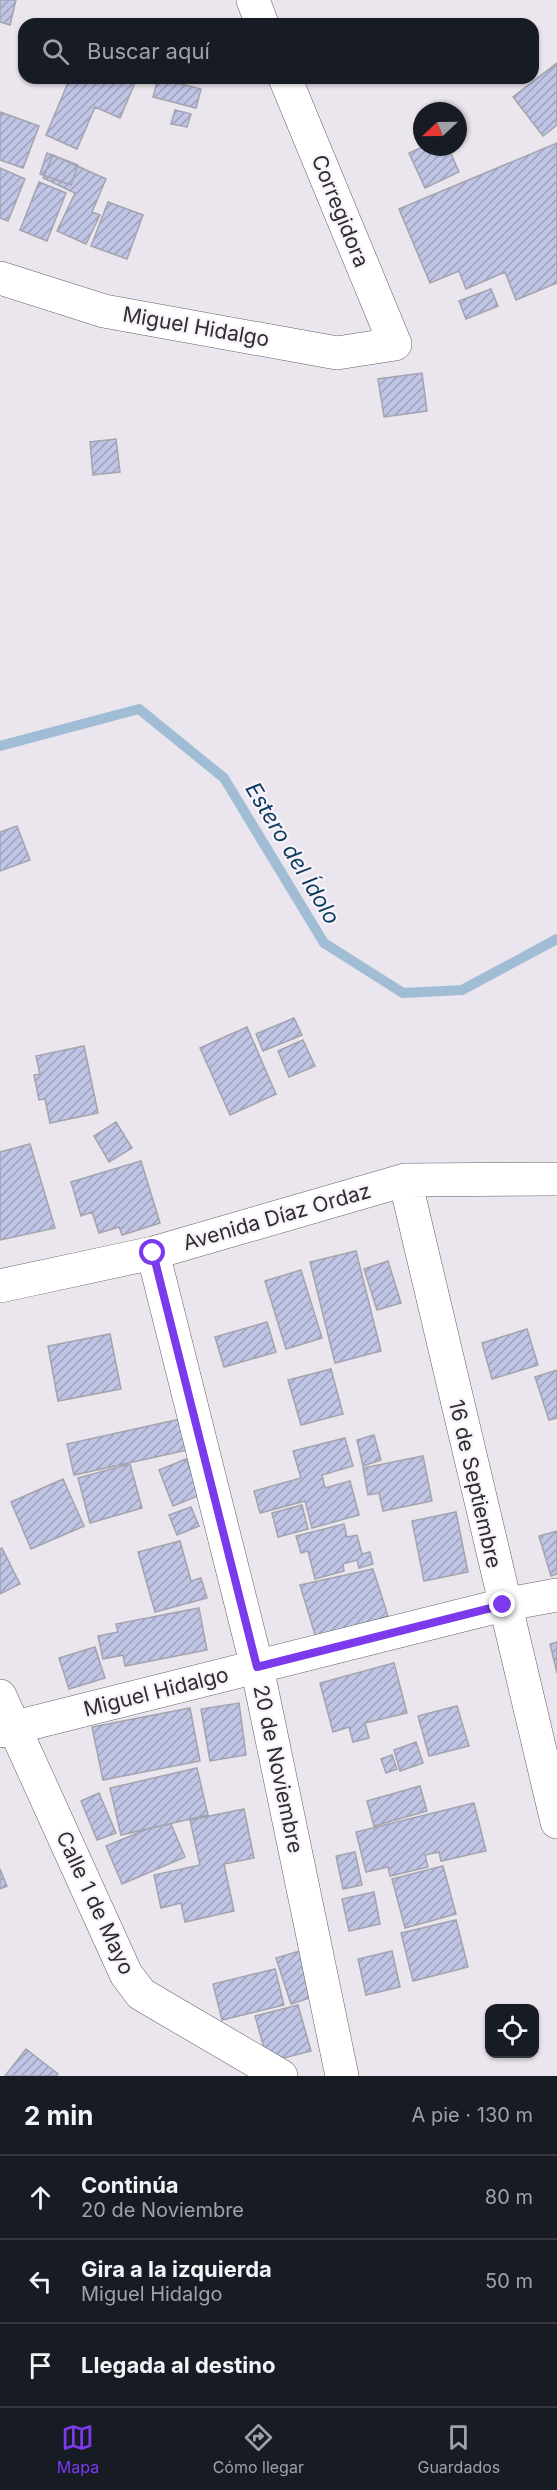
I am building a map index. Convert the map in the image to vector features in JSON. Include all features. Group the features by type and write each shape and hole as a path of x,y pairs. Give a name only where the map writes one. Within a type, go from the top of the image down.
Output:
{"street":[{"path":"252,0 260,18"},
{"name":"Corregidora","path":"287,84 395,344"},
{"name":"Miguel Hidalgo","path":"0,278 104,311 337,353 395,344"},
{"name":"Avenida Díaz Ordaz","path":"0,1286 153,1253 405,1180 557,1179"},
{"name":"16 de Septiembre","path":"405,1180 503,1605 557,1822"},
{"name":"20 de Noviembre","path":"153,1253 257,1667 342,2076"},
{"name":"Miguel Hidalgo","path":"7,1729 503,1605 557,1595"},
{"name":"Calle 1 de Mayo","path":"0,1696 7,1729 126,1974 141,1994 281,2076"}],"building":[{"path":"0,0 16,0 10,25 0,22"},
{"path":"557,63 557,125 543,136 513,97 530,84 539,84 539,77"},
{"path":"67,84 134,84 120,118 95,107 77,149 46,135"},
{"path":"156,84 181,84 201,89 196,108 153,97"},
{"path":"175,110 191,114 187,127 171,124"},
{"path":"0,112 39,126 23,168 0,160"},
{"path":"557,143 557,283 516,300 505,272 466,289 459,271 430,283 399,209"},
{"path":"413,151 413,156 452,156 459,172 425,188 409,153"},
{"path":"47,153 78,165 71,185 40,174"},
{"path":"53,155 106,179 92,212 100,215 86,244 57,231 75,193 43,178"},
{"path":"0,168 25,179 8,221 0,218"},
{"path":"39,182 66,193 47,241 20,230"},
{"path":"108,202 143,215 127,259 91,246"},
{"path":"491,289 498,306 466,319 459,301"},
{"path":"422,373 427,411 384,417 378,379"},
{"path":"116,439 120,472 93,475 90,442"},
{"path":"17,826 30,860 0,871 0,832"},
{"path":"294,1018 302,1035 263,1051 256,1034"},
{"path":"247,1027 276,1094 230,1115 200,1048"},
{"path":"303,1040 315,1066 289,1077 278,1051"},
{"path":"84,1046 98,1113 50,1123 45,1099 39,1100 34,1075 40,1074 36,1056"},
{"path":"116,1122 132,1148 109,1162 94,1136"},
{"path":"30,1144 55,1228 0,1240 0,1152"},
{"path":"141,1161 160,1223 122,1235 119,1227 99,1233 92,1212 81,1216 71,1182"},
{"path":"356,1251 381,1351 335,1363 310,1262"},
{"path":"388,1261 401,1303 377,1310 364,1269"},
{"path":"301,1270 322,1338 286,1349 265,1281"},
{"path":"267,1322 276,1352 224,1367 215,1337"},
{"path":"527,1329 538,1365 492,1379 482,1343"},
{"path":"110,1334 121,1389 58,1401 48,1346"},
{"path":"331,1369 343,1414 301,1425 288,1380"},
{"path":"557,1370 557,1418 549,1420 535,1377"},
{"path":"185,1418 192,1449 74,1475 67,1444"},
{"path":"374,1435 381,1460 363,1466 357,1440"},
{"path":"345,1438 353,1466 322,1475 325,1488 350,1481 359,1515 312,1528 305,1501 260,1513 254,1491 301,1478 293,1451"},
{"path":"423,1456 432,1501 383,1511 379,1493 368,1495 363,1468"},
{"path":"186,1459 200,1495 173,1506 159,1470"},
{"path":"130,1464 142,1508 90,1523 78,1478"},
{"path":"63,1479 84,1526 31,1549 11,1502"},
{"path":"302,1505 308,1529 278,1537 272,1513"},
{"path":"191,1507 199,1526 177,1535 169,1515"},
{"path":"456,1512 468,1572 424,1581 412,1521"},
{"path":"344,1524 347,1537 357,1535 362,1554 370,1552 373,1564 359,1568 357,1560 343,1564 344,1571 315,1579 308,1551 301,1553 296,1536"},
{"path":"557,1531 557,1574 551,1576 539,1536"},
{"path":"180,1541 191,1581 201,1578 207,1598 155,1612 138,1552"},
{"path":"2,1548 20,1584 0,1594 0,1549"},
{"path":"373,1569 388,1616 316,1638 300,1585"},
{"path":"199,1608 207,1650 125,1666 123,1655 103,1659 98,1636 118,1632 116,1624"},
{"path":"557,1642 557,1673 550,1644"},
{"path":"95,1647 105,1678 69,1689 59,1658"},
{"path":"394,1663 407,1713 365,1723 369,1738 353,1742 349,1727 333,1732 320,1683"},
{"path":"239,1703 246,1755 210,1761 201,1709"},
{"path":"457,1706 469,1746 429,1756 418,1716"},
{"path":"190,1708 200,1761 103,1780 92,1727"},
{"path":"416,1742 423,1763 400,1771 394,1750"},
{"path":"392,1755 397,1769 386,1773 381,1759"},
{"path":"197,1768 208,1815 121,1835 110,1788"},
{"path":"420,1786 427,1811 374,1826 367,1801"},
{"path":"99,1793 116,1833 97,1840 81,1801"},
{"path":"474,1803 486,1851 441,1861 439,1852 425,1855 428,1867 390,1876 388,1867 366,1872 356,1832"},
{"path":"244,1809 254,1858 224,1864 234,1911 185,1922 181,1903 161,1908 154,1875 200,1865 190,1820"},
{"path":"171,1824 185,1857 122,1884 106,1846 150,1828"},
{"path":"355,1852 362,1885 343,1889 336,1856"},
{"path":"443,1866 456,1914 405,1928 392,1879"},
{"path":"0,1869 7,1886 0,1889"},
{"path":"374,1892 380,1924 349,1931 342,1899"},
{"path":"456,1920 468,1967 413,1981 401,1933"},
{"path":"300,1951 315,1996 291,2004 276,1958"},
{"path":"392,1951 400,1987 366,1995 358,1959"},
{"path":"275,1969 284,2005 222,2020 213,1984"},
{"path":"298,2005 311,2051 268,2062 255,2016"},
{"path":"26,2049 58,2074 57,2076 5,2076"}],"waterway":[{"name":"Estero del Ídolo","path":"0,746 139,709 224,778 324,943 403,993 462,990 557,939"}],"route":[{"path":"153,1253 257,1667 503,1605"}]}
